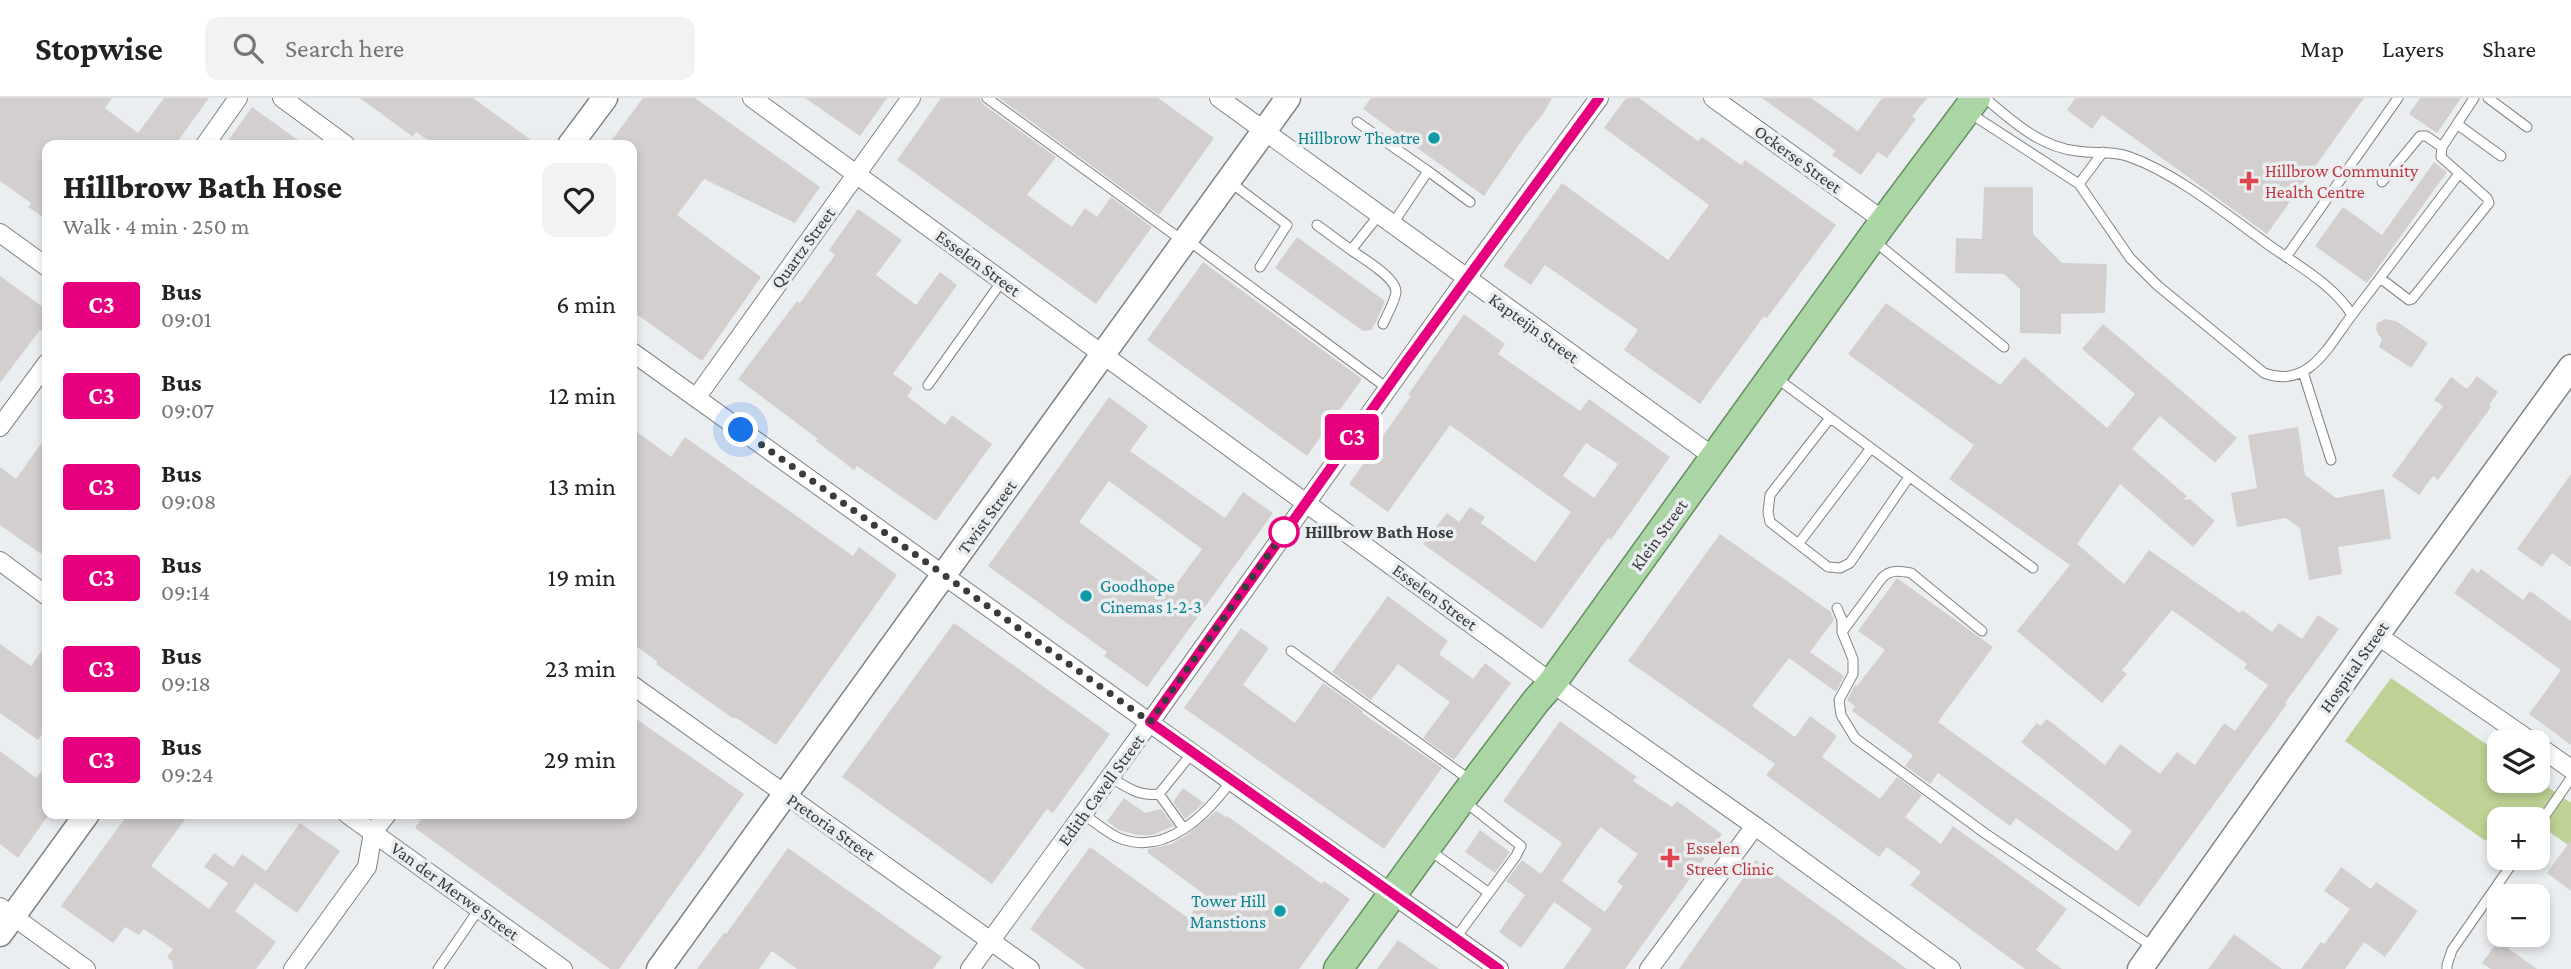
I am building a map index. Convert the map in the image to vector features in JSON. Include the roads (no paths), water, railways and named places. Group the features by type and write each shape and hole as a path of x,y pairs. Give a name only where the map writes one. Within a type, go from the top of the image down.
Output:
{"main road":[{"name":"Klein Street","path":"1338,969 1535,701 1552,683 1878,230 1976,102"}],"street":[{"path":"209,140 238,98"},
{"path":"282,98 339,140"},
{"path":"574,140 605,98"},
{"name":"Esselen Street","path":"752,98 1552,683 1951,969"},
{"name":"Quartz Street","path":"696,398 911,98"},
{"name":"Kapteijn Street","path":"1219,98 1715,458"},
{"name":"Twist Street","path":"659,969 1288,98"},
{"name":"Edith Cavell Street","path":"970,969 1150,722 1465,279 1599,98"},
{"name":"Ockerse Street","path":"1713,98 1878,230"},
{"path":"0,233 42,263"},
{"path":"637,356 1499,969"},
{"name":"Hospital Street","path":"2140,969 2571,368"},
{"path":"0,427 42,370"},
{"path":"0,562 42,592"},
{"path":"2377,635 2515,730"},
{"name":"Pretoria Street","path":"637,689 1030,969"},
{"path":"2550,754 2571,769"},
{"path":"83,819 5,919 86,969"},
{"name":"Van der Merwe Street","path":"354,819 562,969"},
{"path":"293,969 367,867 373,832 383,819"},
{"path":"1649,969 1755,826"}],"lane":[{"path":"987,98 1387,388"},
{"path":"2286,257 2398,98"},
{"path":"2380,278 2409,300 2412,299 2489,204 2487,198 2441,157 2442,147 2474,98"},
{"path":"2488,98 2527,127"},
{"path":"1976,102 2040,139 2075,151 2132,157 2184,186 2333,292 2351,315"},
{"path":"1976,102 2079,184 2130,258 2157,285 2264,373 2278,378 2293,376 2314,366 2458,174"},
{"path":"1357,122 1470,202"},
{"path":"2457,124 2501,156"},
{"path":"2382,182 2420,136 2426,136 2442,147"},
{"path":"2079,184 2103,152"},
{"path":"1351,250 1385,220 1428,171"},
{"path":"1228,181 1287,225 1260,267"},
{"path":"1317,225 1394,284 1396,293 1383,324"},
{"path":"1878,230 2004,347"},
{"path":"928,385 1002,281"},
{"path":"2303,372 2331,460"},
{"path":"1773,376 2033,568"},
{"path":"1830,418 1770,495 1768,512 1770,522 1828,567 1840,568 1850,563 1909,477"},
{"path":"1799,543 1871,448"},
{"path":"1842,632 1882,578 1887,573 1897,571 1911,573 1982,631"},
{"path":"1837,608 1842,620 1842,632 1853,659 1853,674 1839,700 1841,715 1855,738 1986,834 2155,948"},
{"path":"1291,651 1468,791 1521,846 1455,939"},
{"path":"1110,777 1132,791 1149,796 1159,794 1192,753"},
{"path":"2550,809 2571,778"},
{"path":"1083,814 1120,838 1141,842 1159,840 1184,829 1213,805 1231,780"},
{"path":"1159,794 1184,829"},
{"path":"1426,848 1489,893"},
{"path":"2447,969 2452,950 2508,870"},
{"path":"438,969 478,909"}],"place":[{"name":"Hillbrow Theatre","path":"1434,138"},
{"name":"Hillbrow Community Health Centre","path":"2249,181"},
{"name":"Hillbrow Bath Hose","path":"1284,532"},
{"name":"Goodhope Cinemas 1-2-3","path":"1086,596"},
{"name":"Esselen Street Clinic","path":"1670,858"},
{"name":"Tower Hill Manstions","path":"1280,911"}]}
